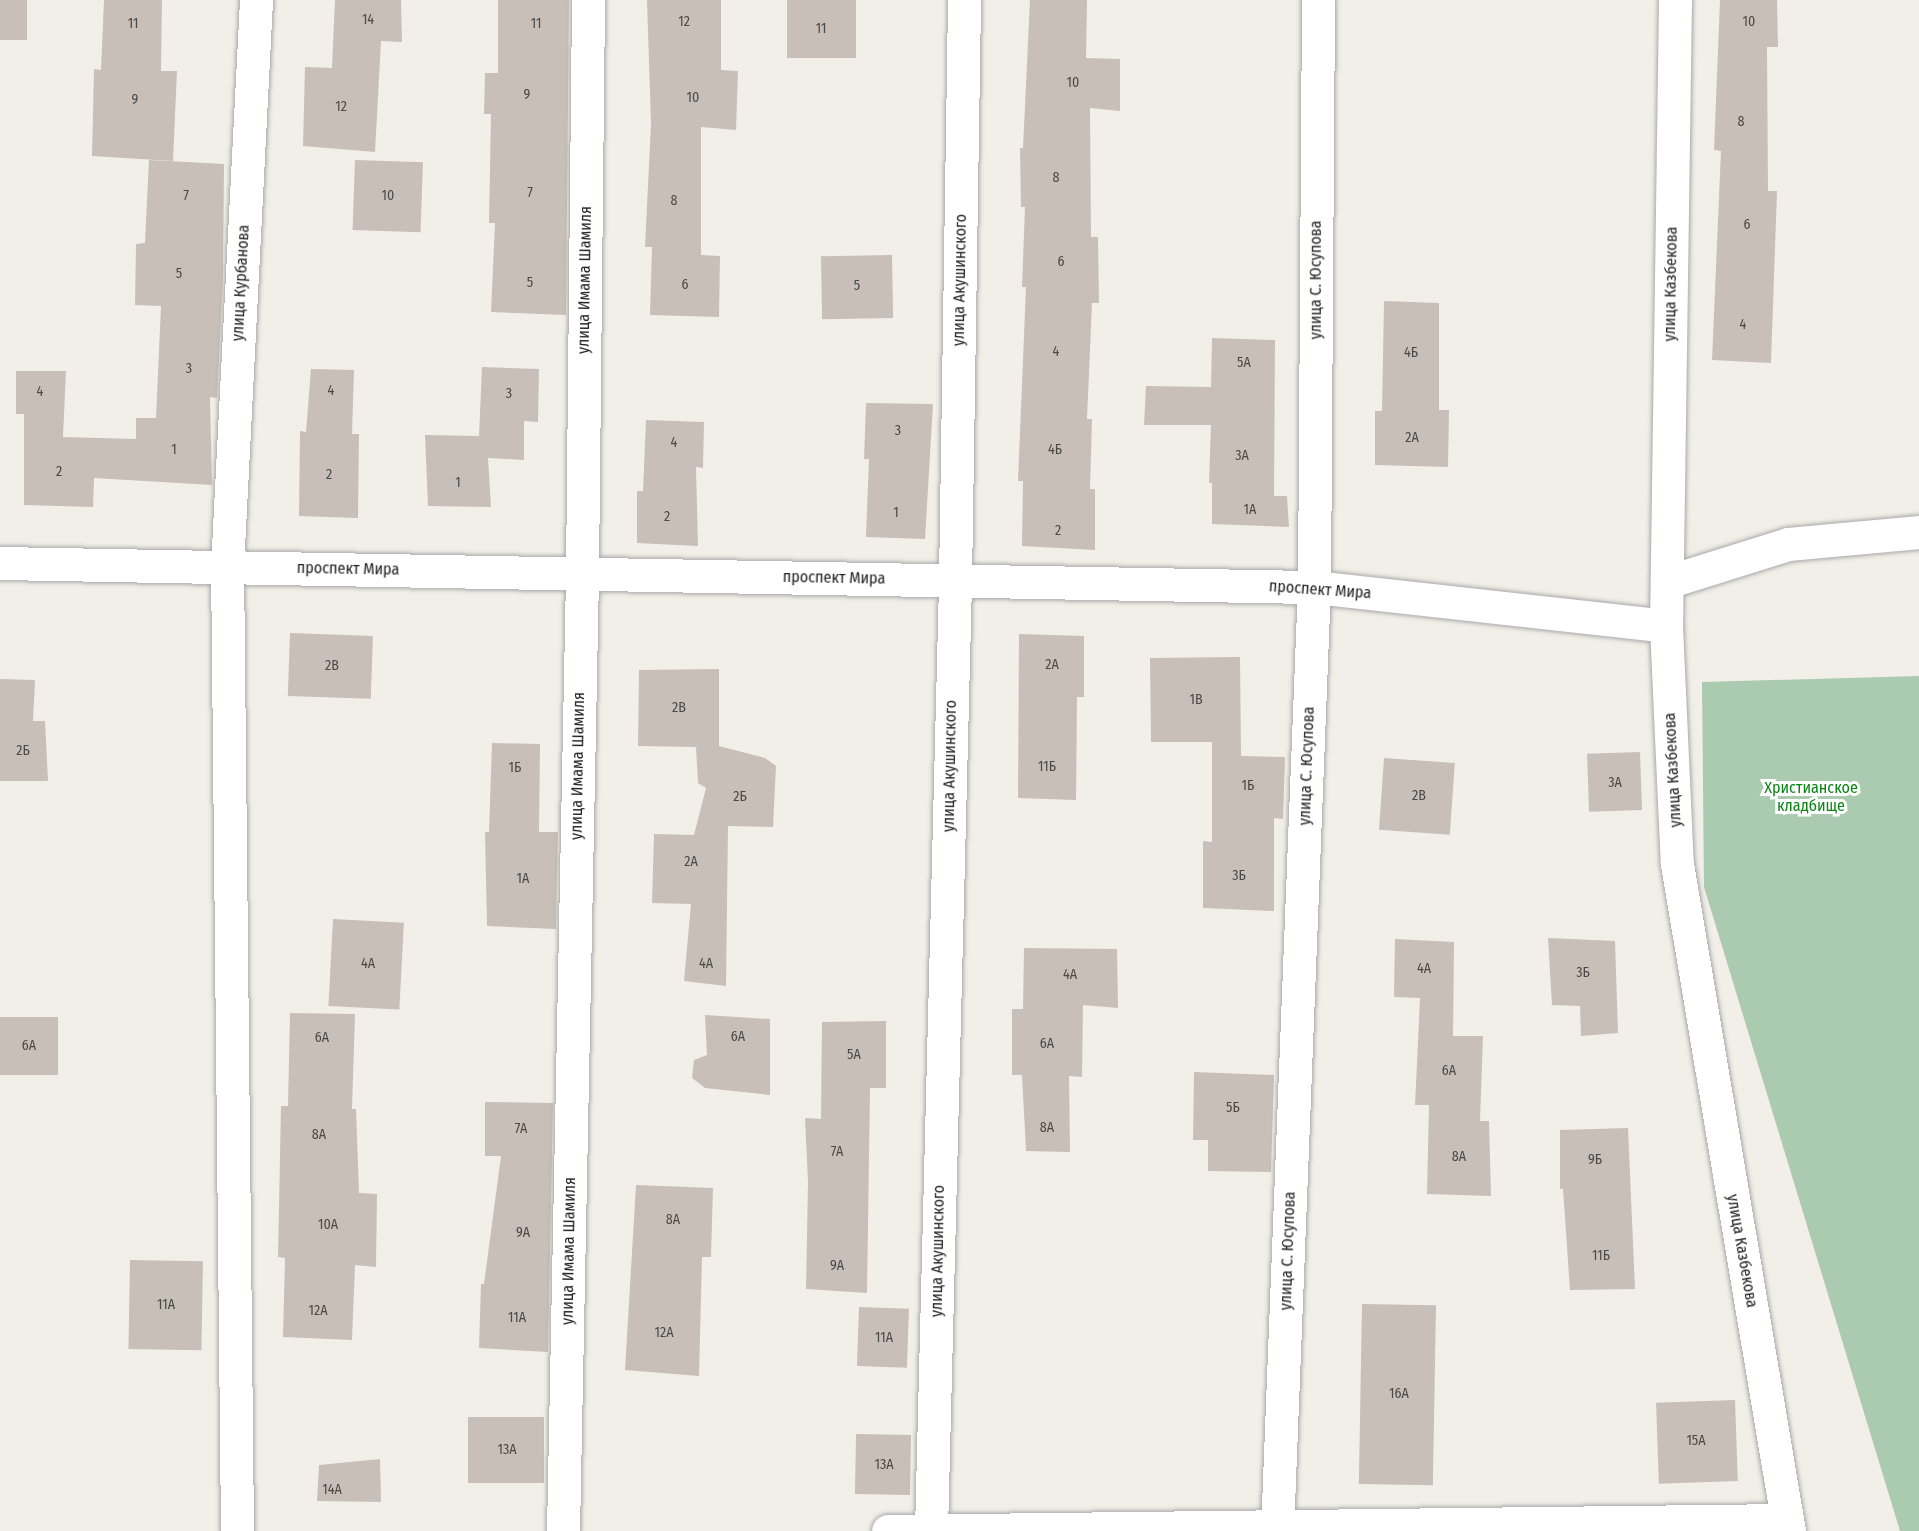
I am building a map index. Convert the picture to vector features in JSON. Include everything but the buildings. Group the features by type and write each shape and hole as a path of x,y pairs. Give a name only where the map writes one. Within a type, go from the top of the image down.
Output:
{"street":[{"name":"улица Курбанова","path":"237,1531 227,567 256,0"},
{"name":"улица Имама Шамиля","path":"563,1531 582,573 588,0"},
{"name":"улица Акушинского","path":"931,1531 955,581 964,0"},
{"name":"улица С. Юсупова","path":"1277,1529 1314,587 1318,0"},
{"name":"улица Казбекова","path":"1675,0 1666,626 1677,864 1788,1526"},
{"path":"1667,582 1788,544 1919,532"},
{"name":"проспект Мира","path":"0,563 1314,587 1666,626"},
{"path":"888,1531 1788,1526"}],"green space":[{"name":"Христианское кладбище","path":"1919,676 1919,1531 1900,1531 1704,887 1702,682"}]}
